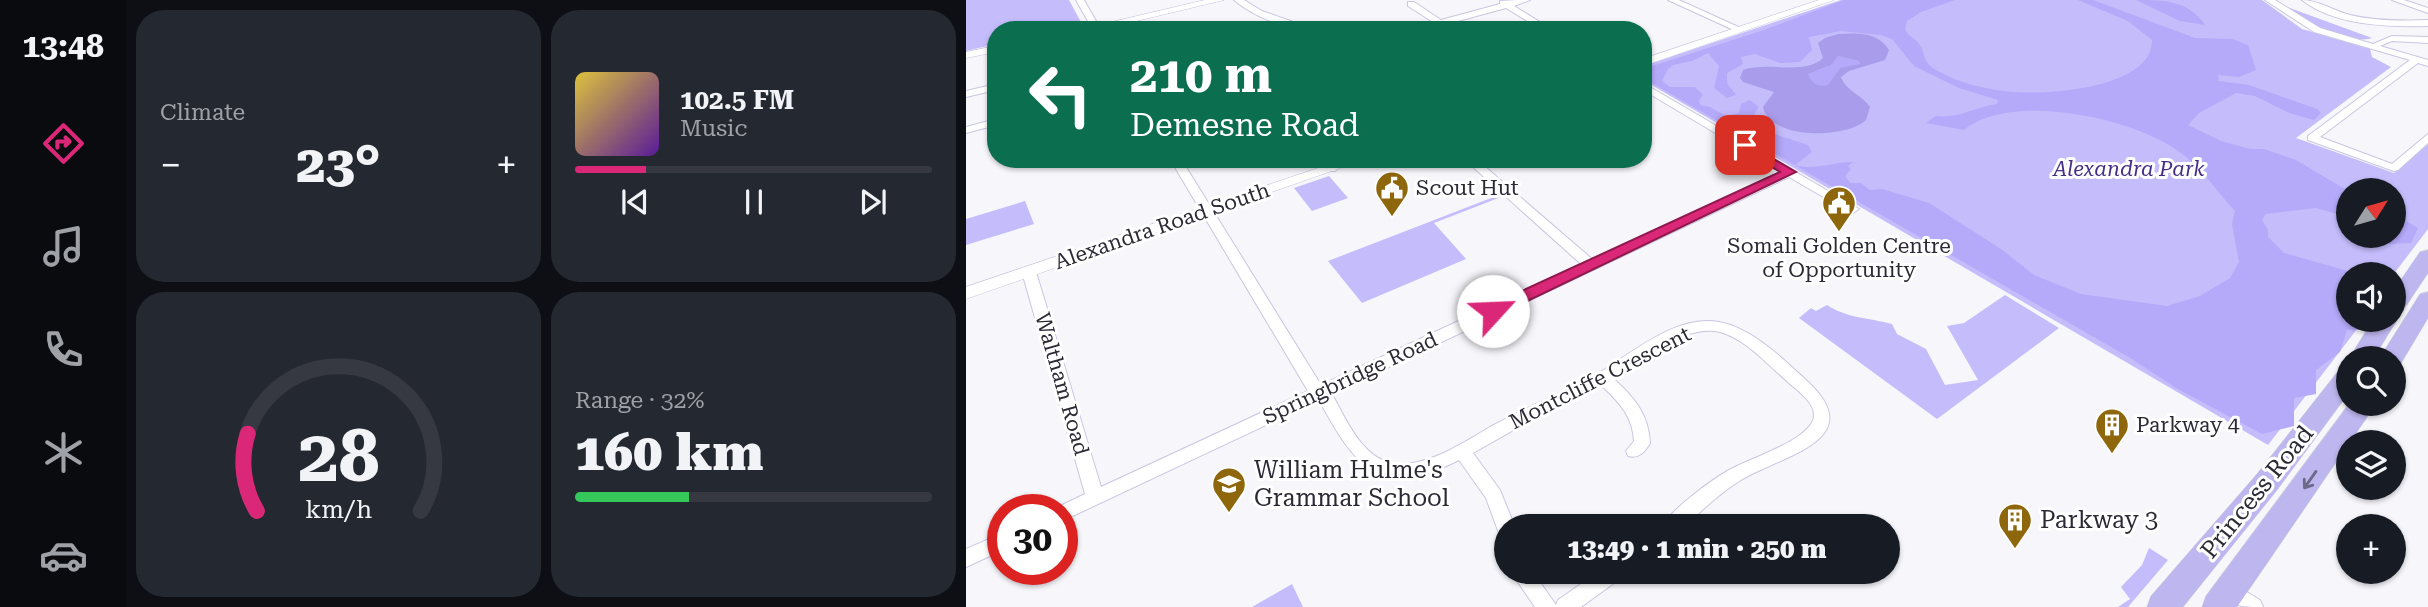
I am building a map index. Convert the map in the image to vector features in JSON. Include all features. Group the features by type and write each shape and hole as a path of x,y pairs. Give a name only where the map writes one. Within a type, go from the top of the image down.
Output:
{"highway":[{"path":"2398,346 2412,318 2428,257"},
{"path":"2412,318 2428,299"},
{"name":"Princess Road","path":"2163,607 2286,458 2336,392"},
{"name":"Princess Road","path":"2233,602 2355,416"}],"street":[{"path":"1080,0 1092,21"},
{"path":"1127,21 1219,0"},
{"path":"1238,0 1259,13 1284,21"},
{"path":"1498,0 1534,21"},
{"path":"1447,21 1527,0"},
{"path":"1672,0 1741,30"},
{"path":"1652,60 1829,0"},
{"path":"2269,0 2309,27 2428,63"},
{"path":"2306,0 2331,11 2361,18 2428,23"},
{"path":"2396,0 2428,11"},
{"path":"1411,4 1436,21"},
{"path":"2374,47 2381,40 2388,39 2428,40"},
{"path":"966,55 987,51"},
{"path":"2416,60 2312,138 2394,168 2428,137"},
{"path":"966,94 987,89"},
{"path":"1652,91 1853,209"},
{"path":"966,130 987,124"},
{"name":"Montcliffe Crescent","path":"1180,168 1354,446 1365,458 1379,467 1397,471 1415,470 1462,451 1604,378 1678,332 1705,325 1721,327 1743,339 1810,390 1821,403 1823,418 1819,430 1812,435 1721,484 1686,514"},
{"name":"Alexandra Road South","path":"966,293 1206,212 1317,168"},
{"path":"1479,168 1590,265"},
{"name":"Springbridge Road","path":"1078,505 1790,172"},
{"name":"Waltham Road","path":"1028,272 1095,497"},
{"path":"1604,378 1634,410 1643,427 1642,443 1634,451"},
{"path":"1462,451 1494,495 1501,514"},
{"path":"966,558 987,548"},
{"path":"1530,584 1547,607"},
{"path":"1565,607 1597,584"}],"green space":[{"path":"966,0 1069,0 1080,21 987,21 987,46 966,51"},
{"name":"Alexandra Park","path":"1841,0 2262,0 2302,29 2370,49 2372,57 2391,67 2296,138 2394,173 2428,144 2428,229 2403,262 2336,262 2336,332 2355,332 2344,346 2336,346 2336,356 2268,445 1652,85 1652,63"},
{"path":"2287,7 2372,38 2361,40 2339,36"},
{"path":"1329,176 1348,198 1312,211 1294,188"},
{"path":"1499,195 1501,197 1434,223 1466,259 1362,303 1328,261"},
{"path":"1025,201 1034,224 966,245 966,219"},
{"path":"2005,295 2059,328 1937,419 1799,318 1811,308 1816,311 1827,305 1850,315 1892,324 1897,334 1926,349 1945,385 1978,380 1947,326 1964,323"},
{"path":"2149,548 2168,560 2128,607 2118,607 2130,599 2121,587 2142,565"},
{"path":"1292,584 1303,607 1252,607"}],"shaded area":[{"path":"1844,0 1955,0 1921,12 1907,21 1906,32 1916,40 1928,63 1936,70 1973,85 2003,91 2050,92 2096,85 2136,69 2148,56 2152,40 2128,21 2078,0 2093,0 2195,38 2232,39 2248,45 2256,70 2239,77 2218,75 2219,81 2249,85 2317,109 2321,113 2314,120 2289,113 2255,96 2236,93 2199,113 2188,125 2221,141 2250,149 2264,149 2296,160 2336,184 2336,214 2316,208 2266,214 2262,220 2268,230 2268,237 2284,253 2336,268 2336,332 2346,332 2342,346 2336,346 2336,355 2316,370 2316,394 2294,398 2294,426 2262,434 2176,388 2132,359 1652,83 1652,66 1764,30","holes":["1841,31 1881,35 1892,39 1914,66 1959,88 1998,100 1997,104 1959,114 1936,116 1926,123 1964,130 1985,118 2011,112 2073,114 2134,129 2181,153 2203,173 2235,211 2232,224 2239,262 2230,278 2200,296 2167,306 2081,294 2034,275 2001,249 1929,203 1882,189 1870,190 1861,183 1850,183 1845,176 1851,169 1848,166 1853,162 1810,167 1795,165 1812,152 1808,145 1747,125 1759,107 1750,100 1741,104 1739,113 1726,116 1700,105 1699,100 1703,95 1695,87 1670,87 1662,81 1673,65 1692,61 1708,53 1719,66 1714,88 1727,98 1736,95 1727,83 1727,73 1743,64 1741,57 1755,54 1780,63 1800,62 1812,50 1809,37"]},
{"path":"2136,0 2165,1 2183,6 2205,25 2180,21"},
{"path":"1838,34 1866,35 1879,40 1889,50 1885,60 1849,71 1841,77 1870,107 1866,120 1842,131 1826,133 1793,131 1779,126 1769,118 1763,107 1774,92 1743,82 1740,78 1743,70 1796,67 1815,63 1823,58 1818,43","holes":["1838,56 1859,61 1860,64 1840,68 1828,85 1815,84 1808,74 1831,65"]},
{"path":"1838,56 1859,61 1860,65 1840,69 1828,85 1816,84 1811,80 1807,74 1827,67"},
{"path":"2406,221 2418,228 2411,243 2406,243"}],"place":[{"name":"Scout Hut","path":"1392,218"},
{"name":"Somali Golden Centre of Opportunity","path":"1839,233"},
{"name":"Parkway 4","path":"2112,455"},
{"name":"William Hulme's Grammar School","path":"1229,514"},
{"name":"Parkway 3","path":"2015,550"}],"route":[{"path":"1493,311 1790,172 1745,145"}]}
